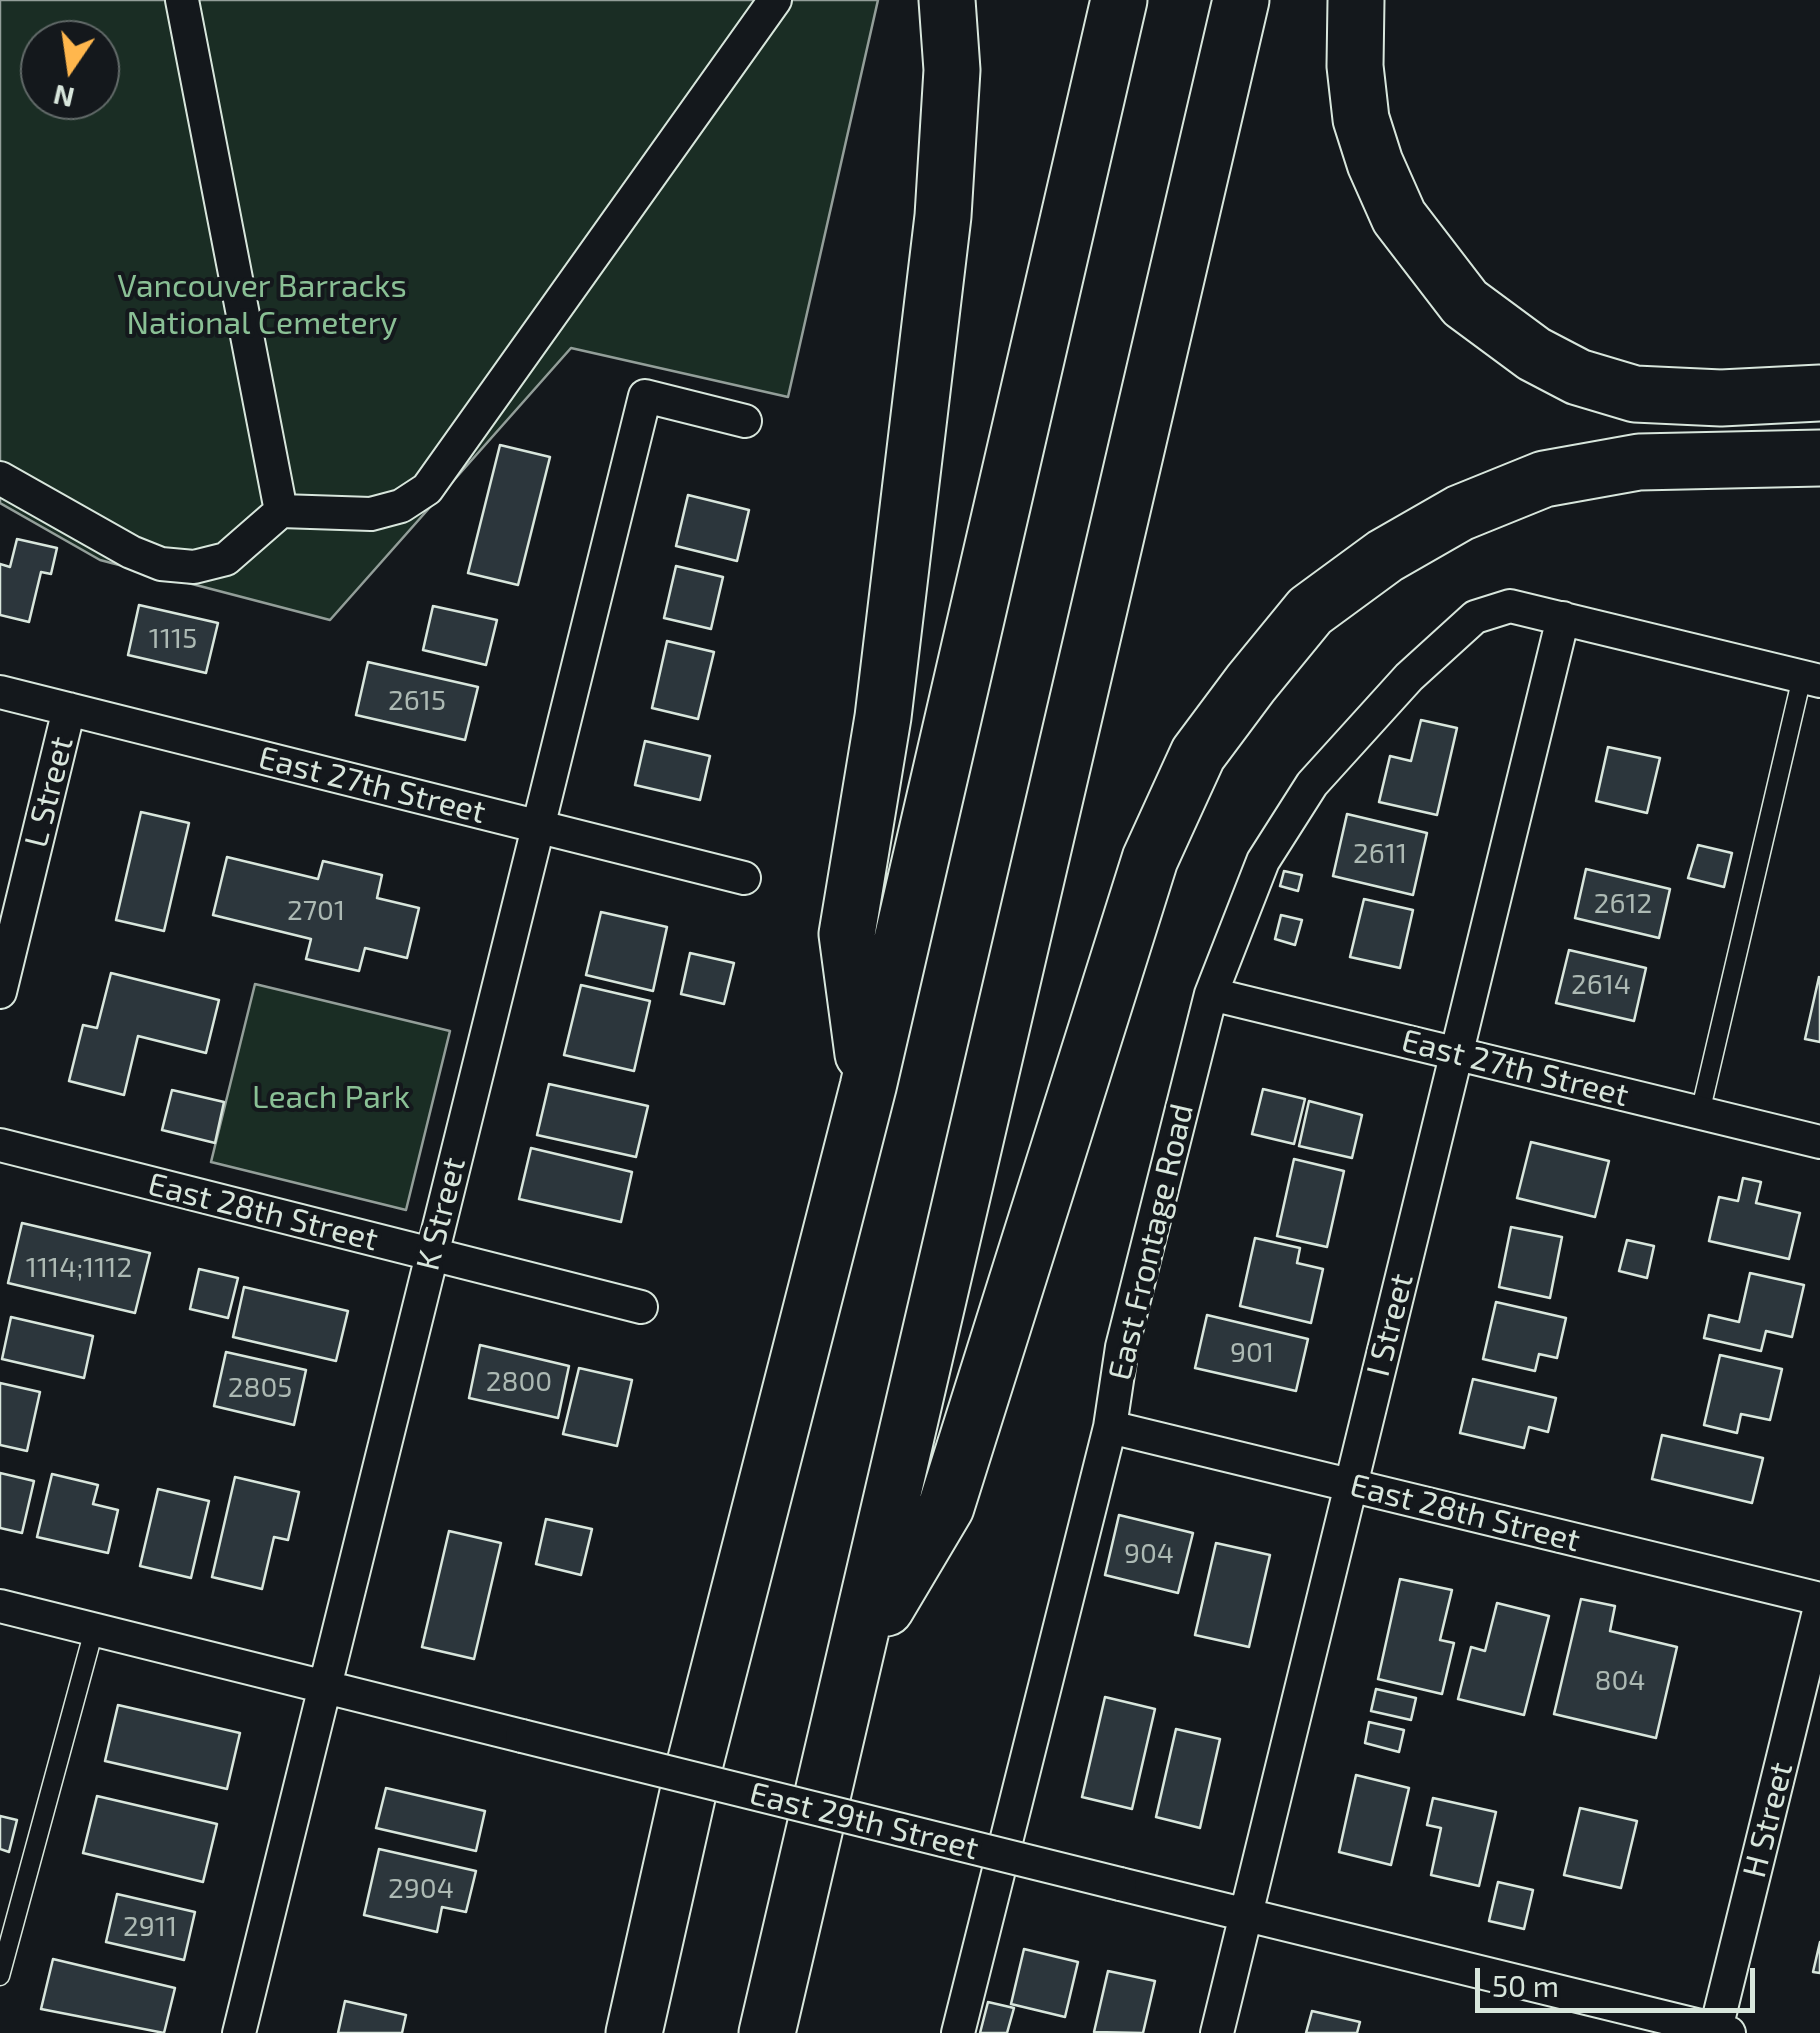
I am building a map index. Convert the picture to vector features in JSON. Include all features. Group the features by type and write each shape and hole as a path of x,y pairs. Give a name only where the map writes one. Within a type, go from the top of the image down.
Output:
{"highway":[{"path":"868,1087 847,934 883,716 943,216 952,70 947,0"},
{"path":"634,2033 692,1775 868,1087 1118,0"},
{"path":"767,2033 1241,0"},
{"path":"1356,0 1361,119 1375,163 1399,217 1465,302 1534,354 1578,377 1634,394 1721,398 1820,393"},
{"path":"1721,398 1806,370 1820,361"},
{"path":"1756,457 1820,474"},
{"path":"858,1654 946,1507 1150,860 1198,754 1250,682 1310,611 1385,556 1460,513 1544,480 1640,462 1820,458"}],"street":[{"path":"182,0 281,511"},
{"path":"0,478 130,552 161,564 194,566 226,558 281,511 372,514 401,506 427,488 775,0"},
{"name":"K Street","path":"239,2033 645,396 745,422"},
{"name":"East Frontage Road","path":"958,2033 1110,1427 1122,1347 1211,994 1263,861 1312,784 1409,677 1474,617 1510,606 1811,679"},
{"name":"I Street","path":"1218,2033 1563,618"},
{"name":"East 27th Street","path":"0,692 744,878"},
{"name":"L Street","path":"0,992 69,709"},
{"name":"East 27th Street","path":"1211,994 1820,1142"},
{"name":"East 28th Street","path":"0,1145 642,1308"},
{"name":"East 28th Street","path":"1110,1427 1820,1599"},
{"name":"East 29th Street","path":"0,1606 1720,2032"},
{"name":"H Street","path":"1720,2032 1820,1607"}],"lane":[{"path":"1700,1113 1811,679"},
{"path":"0,1976 94,1630"}],"green space":[{"name":"Vancouver Barracks National Cemetery","path":"0,0 878,0 788,397 571,348 330,620 100,560 0,503"},
{"name":"Leach Park","path":"255,984 450,1031 406,1210 211,1162"}],"building":[{"path":"500,445 550,457 518,585 468,573"},
{"path":"688,495 749,510 737,561 676,546"},
{"path":"17,539 57,548 51,574 41,572 29,622 0,615 0,564 10,567"},
{"path":"676,566 723,577 711,629 664,618"},
{"path":"139,605 218,623 206,673 128,655"},
{"path":"433,606 497,620 486,665 423,650"},
{"path":"667,641 714,652 698,719 652,708"},
{"path":"368,662 478,687 465,740 356,715"},
{"path":"1421,720 1457,728 1437,815 1379,802 1390,756 1411,761"},
{"path":"645,741 710,756 700,800 635,785"},
{"path":"1608,747 1660,758 1647,813 1596,801"},
{"path":"141,812 189,823 164,931 116,920"},
{"path":"1347,814 1427,833 1413,895 1333,876"},
{"path":"1698,845 1732,853 1724,887 1688,878"},
{"path":"227,857 318,879 323,861 382,875 377,898 419,908 407,958 365,948 359,971 306,959 311,939 213,915"},
{"path":"1586,869 1670,889 1659,938 1575,918"},
{"path":"1284,871 1302,875 1298,891 1280,886"},
{"path":"1364,899 1413,910 1400,968 1350,957"},
{"path":"601,912 667,927 653,991 586,975"},
{"path":"1281,915 1302,920 1295,945 1275,939"},
{"path":"1569,950 1646,968 1634,1021 1556,1003"},
{"path":"690,953 734,963 724,1004 681,994"},
{"path":"111,973 219,1000 206,1053 138,1036 124,1095 69,1081 83,1025 97,1028"},
{"path":"1820,978 1820,1042 1805,1039"},
{"path":"581,985 650,1001 634,1071 564,1055"},
{"path":"549,1084 648,1106 636,1157 537,1135"},
{"path":"1263,1089 1305,1099 1294,1144 1252,1134"},
{"path":"172,1090 224,1102 215,1143 162,1130"},
{"path":"1309,1101 1362,1115 1352,1158 1299,1146"},
{"path":"1531,1142 1609,1161 1595,1217 1517,1198"},
{"path":"531,1148 632,1172 621,1222 519,1199"},
{"path":"1294,1159 1344,1171 1327,1247 1277,1236"},
{"path":"1743,1178 1761,1182 1756,1203 1800,1213 1789,1259 1709,1241 1719,1197 1738,1201"},
{"path":"22,1223 150,1253 135,1313 8,1283"},
{"path":"1511,1227 1562,1237 1550,1298 1499,1287"},
{"path":"1255,1238 1300,1248 1297,1263 1323,1269 1311,1323 1240,1306"},
{"path":"1627,1240 1654,1246 1647,1278 1619,1271"},
{"path":"199,1269 238,1278 228,1318 190,1309"},
{"path":"1750,1273 1804,1285 1792,1337 1766,1331 1761,1351 1704,1338 1709,1315 1739,1322"},
{"path":"244,1287 348,1311 336,1361 233,1337"},
{"path":"1496,1302 1566,1318 1557,1358 1539,1354 1535,1371 1483,1359"},
{"path":"1207,1315 1308,1339 1296,1391 1195,1368"},
{"path":"11,1317 93,1336 84,1378 2,1359"},
{"path":"480,1345 569,1366 558,1418 469,1398"},
{"path":"226,1352 306,1370 294,1425 214,1406"},
{"path":"1720,1355 1782,1369 1770,1420 1741,1414 1737,1433 1704,1425"},
{"path":"579,1368 632,1380 617,1446 563,1434"},
{"path":"1473,1379 1556,1398 1548,1432 1529,1427 1524,1448 1460,1433"},
{"path":"0,1383 40,1392 27,1451 0,1445"},
{"path":"1662,1435 1763,1458 1752,1503 1652,1479"},
{"path":"0,1473 34,1481 22,1533 0,1528"},
{"path":"52,1474 98,1485 93,1504 118,1510 108,1553 37,1537"},
{"path":"235,1477 299,1492 288,1540 274,1537 262,1589 212,1577"},
{"path":"158,1489 209,1501 191,1578 140,1566"},
{"path":"1119,1515 1193,1533 1178,1593 1105,1575"},
{"path":"546,1519 592,1529 581,1575 536,1564"},
{"path":"449,1531 501,1543 474,1659 422,1647"},
{"path":"1216,1543 1270,1555 1249,1647 1195,1635"},
{"path":"1400,1579 1452,1590 1440,1640 1454,1643 1442,1694 1378,1679"},
{"path":"1581,1599 1615,1606 1610,1631 1677,1647 1656,1738 1554,1714"},
{"path":"1497,1603 1549,1616 1524,1715 1458,1699 1471,1647 1485,1651"},
{"path":"1376,1689 1416,1698 1411,1720 1371,1711"},
{"path":"1105,1697 1155,1709 1132,1809 1082,1797"},
{"path":"118,1705 240,1733 227,1789 105,1761"},
{"path":"1369,1722 1404,1730 1399,1752 1365,1743"},
{"path":"1176,1729 1220,1739 1200,1828 1156,1817"},
{"path":"1356,1775 1409,1788 1391,1865 1339,1852"},
{"path":"386,1788 485,1811 476,1851 376,1828"},
{"path":"97,1796 217,1824 203,1882 83,1853"},
{"path":"1433,1798 1496,1812 1479,1886 1431,1875 1441,1828 1427,1825"},
{"path":"1580,1808 1637,1821 1621,1888 1564,1875"},
{"path":"0,1816 17,1820 9,1852 0,1849"},
{"path":"379,1849 476,1871 466,1912 442,1907 437,1932 364,1915"},
{"path":"1498,1882 1533,1890 1524,1929 1489,1921"},
{"path":"117,1894 195,1912 184,1960 106,1942"},
{"path":"1820,1942 1820,1973 1813,1972"},
{"path":"1024,1949 1078,1962 1065,2017 1011,2004"},
{"path":"53,1959 175,1988 164,2033 41,2009"},
{"path":"1108,1971 1155,1981 1143,2033 1094,2032"},
{"path":"345,2001 406,2015 402,2033 338,2033"},
{"path":"988,2002 1014,2008 1007,2033 980,2033"},
{"path":"1312,2011 1360,2022 1357,2033 1306,2033"}]}
